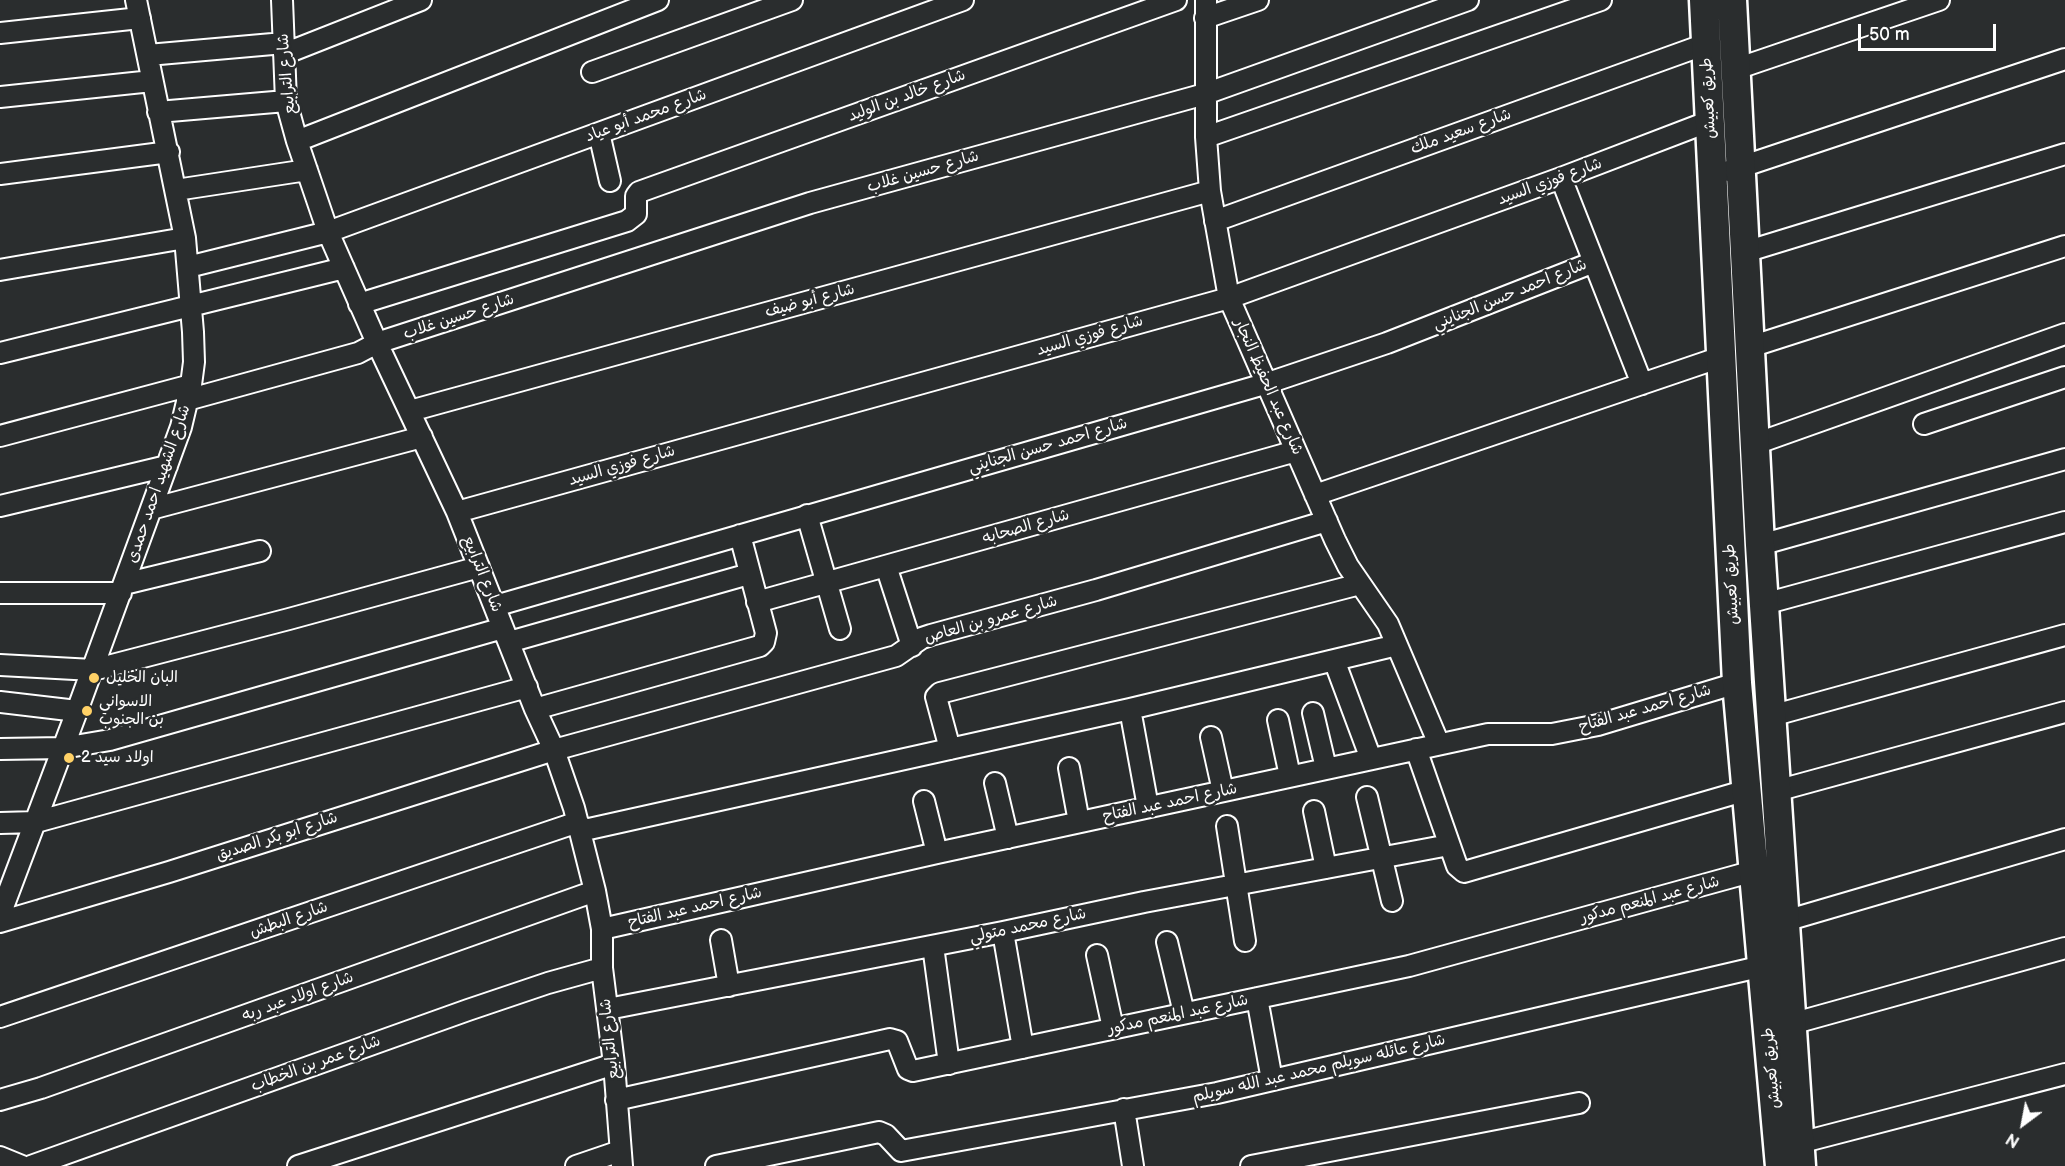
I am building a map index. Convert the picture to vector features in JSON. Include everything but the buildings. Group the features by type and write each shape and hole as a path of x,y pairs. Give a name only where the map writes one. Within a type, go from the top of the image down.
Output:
{"street":[{"name":"شارع الترابيع","path":"282,0 286,101 328,232 359,304 457,512 535,709 554,750 579,826 602,929 602,968 614,1064 621,1159"},
{"path":"148,55 284,48 421,0"},
{"path":"297,141 658,0"},
{"path":"592,72 790,0"},
{"name":"شارع محمد أبو عياد","path":"188,267 328,232 963,0"},
{"name":"شارع خالد بن الوليد","path":"359,304 627,220 636,214 636,196 639,192 1176,0"},
{"path":"1205,9 1258,0"},
{"name":"شارع حسين غلاب","path":"0,436 358,353 377,343 810,203 1205,94 1468,0"},
{"path":"1206,137 1601,0"},
{"name":"طريق كعبيش","path":"1704,0 1737,683 1780,1166"},
{"name":"طريق كعبيش","path":"1732,0 1760,545 1800,1154"},
{"path":"1736,69 1939,0"},
{"path":"0,33 138,9"},
{"name":"شارع الشهيد احمد حمدى","path":"0,915 93,670 181,427 194,362 192,306 185,238 138,9"},
{"name":"شارع عبد الحفيظ النجار","path":"1205,9 1206,137 1210,191 1229,298 1348,566 1388,624 1439,744"},
{"name":"شارع سعيد ملك","path":"1215,221 1706,44"},
{"path":"1713,175 1741,168 2065,59"},
{"path":"0,97 152,81"},
{"path":"158,112 286,101"},
{"name":"شارع فوزي السيد","path":"457,512 1229,298 1561,178 1710,121"},
{"path":"599,133 610,181"},
{"path":"0,174 168,152"},
{"path":"1745,252 2065,154"},
{"path":"176,190 307,170"},
{"path":"1561,178 1641,384"},
{"name":"شارع أبو ضيف","path":"410,411 1210,191"},
{"path":"0,270 185,238"},
{"path":"1750,347 2065,246"},
{"name":"شارع احمد حسن الجنايني","path":"495,606 1268,383 1388,343 1594,262"},
{"path":"0,353 344,268"},
{"path":"1755,444 2065,334"},
{"path":"1315,495 1721,357"},
{"path":"1924,424 2065,377"},
{"path":"151,508 422,437"},
{"name":"شارع الصحابه","path":"757,602 1296,451"},
{"path":"1760,545 2065,459"},
{"path":"0,506 167,466"},
{"path":"807,515 840,629"},
{"name":"شارع عمرو بن العاص","path":"554,750 896,656 931,635 1096,590 1327,521"},
{"path":"1764,604 2065,522"},
{"path":"535,709 760,646 766,637 740,535"},
{"path":"0,593 123,589 260,551"},
{"path":"886,566 912,645"},
{"path":"0,665 93,670 479,567"},
{"path":"0,749 63,748 127,736 506,635 749,574"},
{"path":"951,749 936,697 940,693 1360,584"},
{"path":"1771,716 2065,635"},
{"name":"شارع البطش","path":"0,1017 579,826 951,749 1397,645"},
{"path":"1334,660 1371,759"},
{"name":"شارع احمد عبد الفتاح","path":"602,929 937,853 1439,744 1488,734 1552,734 1598,725 1737,683"},
{"path":"0,822 36,822 527,687"},
{"path":"0,702 77,711"},
{"path":"1130,709 1148,807"},
{"path":"1776,791 2065,712"},
{"path":"1313,713 1326,768"},
{"path":"1278,720 1290,776"},
{"path":"1211,737 1223,791"},
{"path":"1416,749 1449,845 1460,870 1470,872 1747,790"},
{"name":"شارع ابو بكر الصديق","path":"0,922 169,872 554,750"},
{"path":"1744,760 1774,756"},
{"path":"1069,768 1079,822"},
{"path":"995,783 1008,838"},
{"path":"1367,797 1392,901"},
{"path":"924,801 937,853"},
{"path":"1314,811 1326,868"},
{"path":"1227,826 1245,941"},
{"path":"1785,921 2065,839"},
{"name":"شارع محمد متولي","path":"608,1009 933,946 1144,902 1449,845"},
{"name":"شارع عبد المنعم مدكور","path":"616,1100 890,1040 897,1041 910,1071 949,1064 1409,966 1754,871"},
{"name":"شارع اولاد عبد ربه","path":"0,1100 41,1088 595,891"},
{"path":"1003,932 1023,1048"},
{"path":"721,940 729,986"},
{"path":"1167,942 1184,1013"},
{"path":"933,946 949,1064"},
{"path":"1791,1024 2065,948"},
{"path":"1097,955 1113,1028"},
{"name":"شارع عائله سويلم محمد عبد الله سويلم","path":"716,1166 879,1132 886,1135 901,1151 1124,1110 1272,1080 1763,966"},
{"name":"شارع عمر بن الخطاب","path":"31,1166 478,1007 548,983 602,968"},
{"path":"1257,998 1272,1080"},
{"path":"298,1166 614,1064"},
{"path":"1800,1154 2065,1074"},
{"path":"1251,1166 1579,1103"},
{"path":"1124,1110 1133,1166"},
{"path":"0,1157 22,1166"},
{"path":"576,1166 621,1159"}],"place":[{"name":"البان الخليل","path":"94,678"},
{"name":"الاسواني بن الجنوب","path":"87,711"},
{"name":"اولاد سيد 2","path":"69,758"}]}
